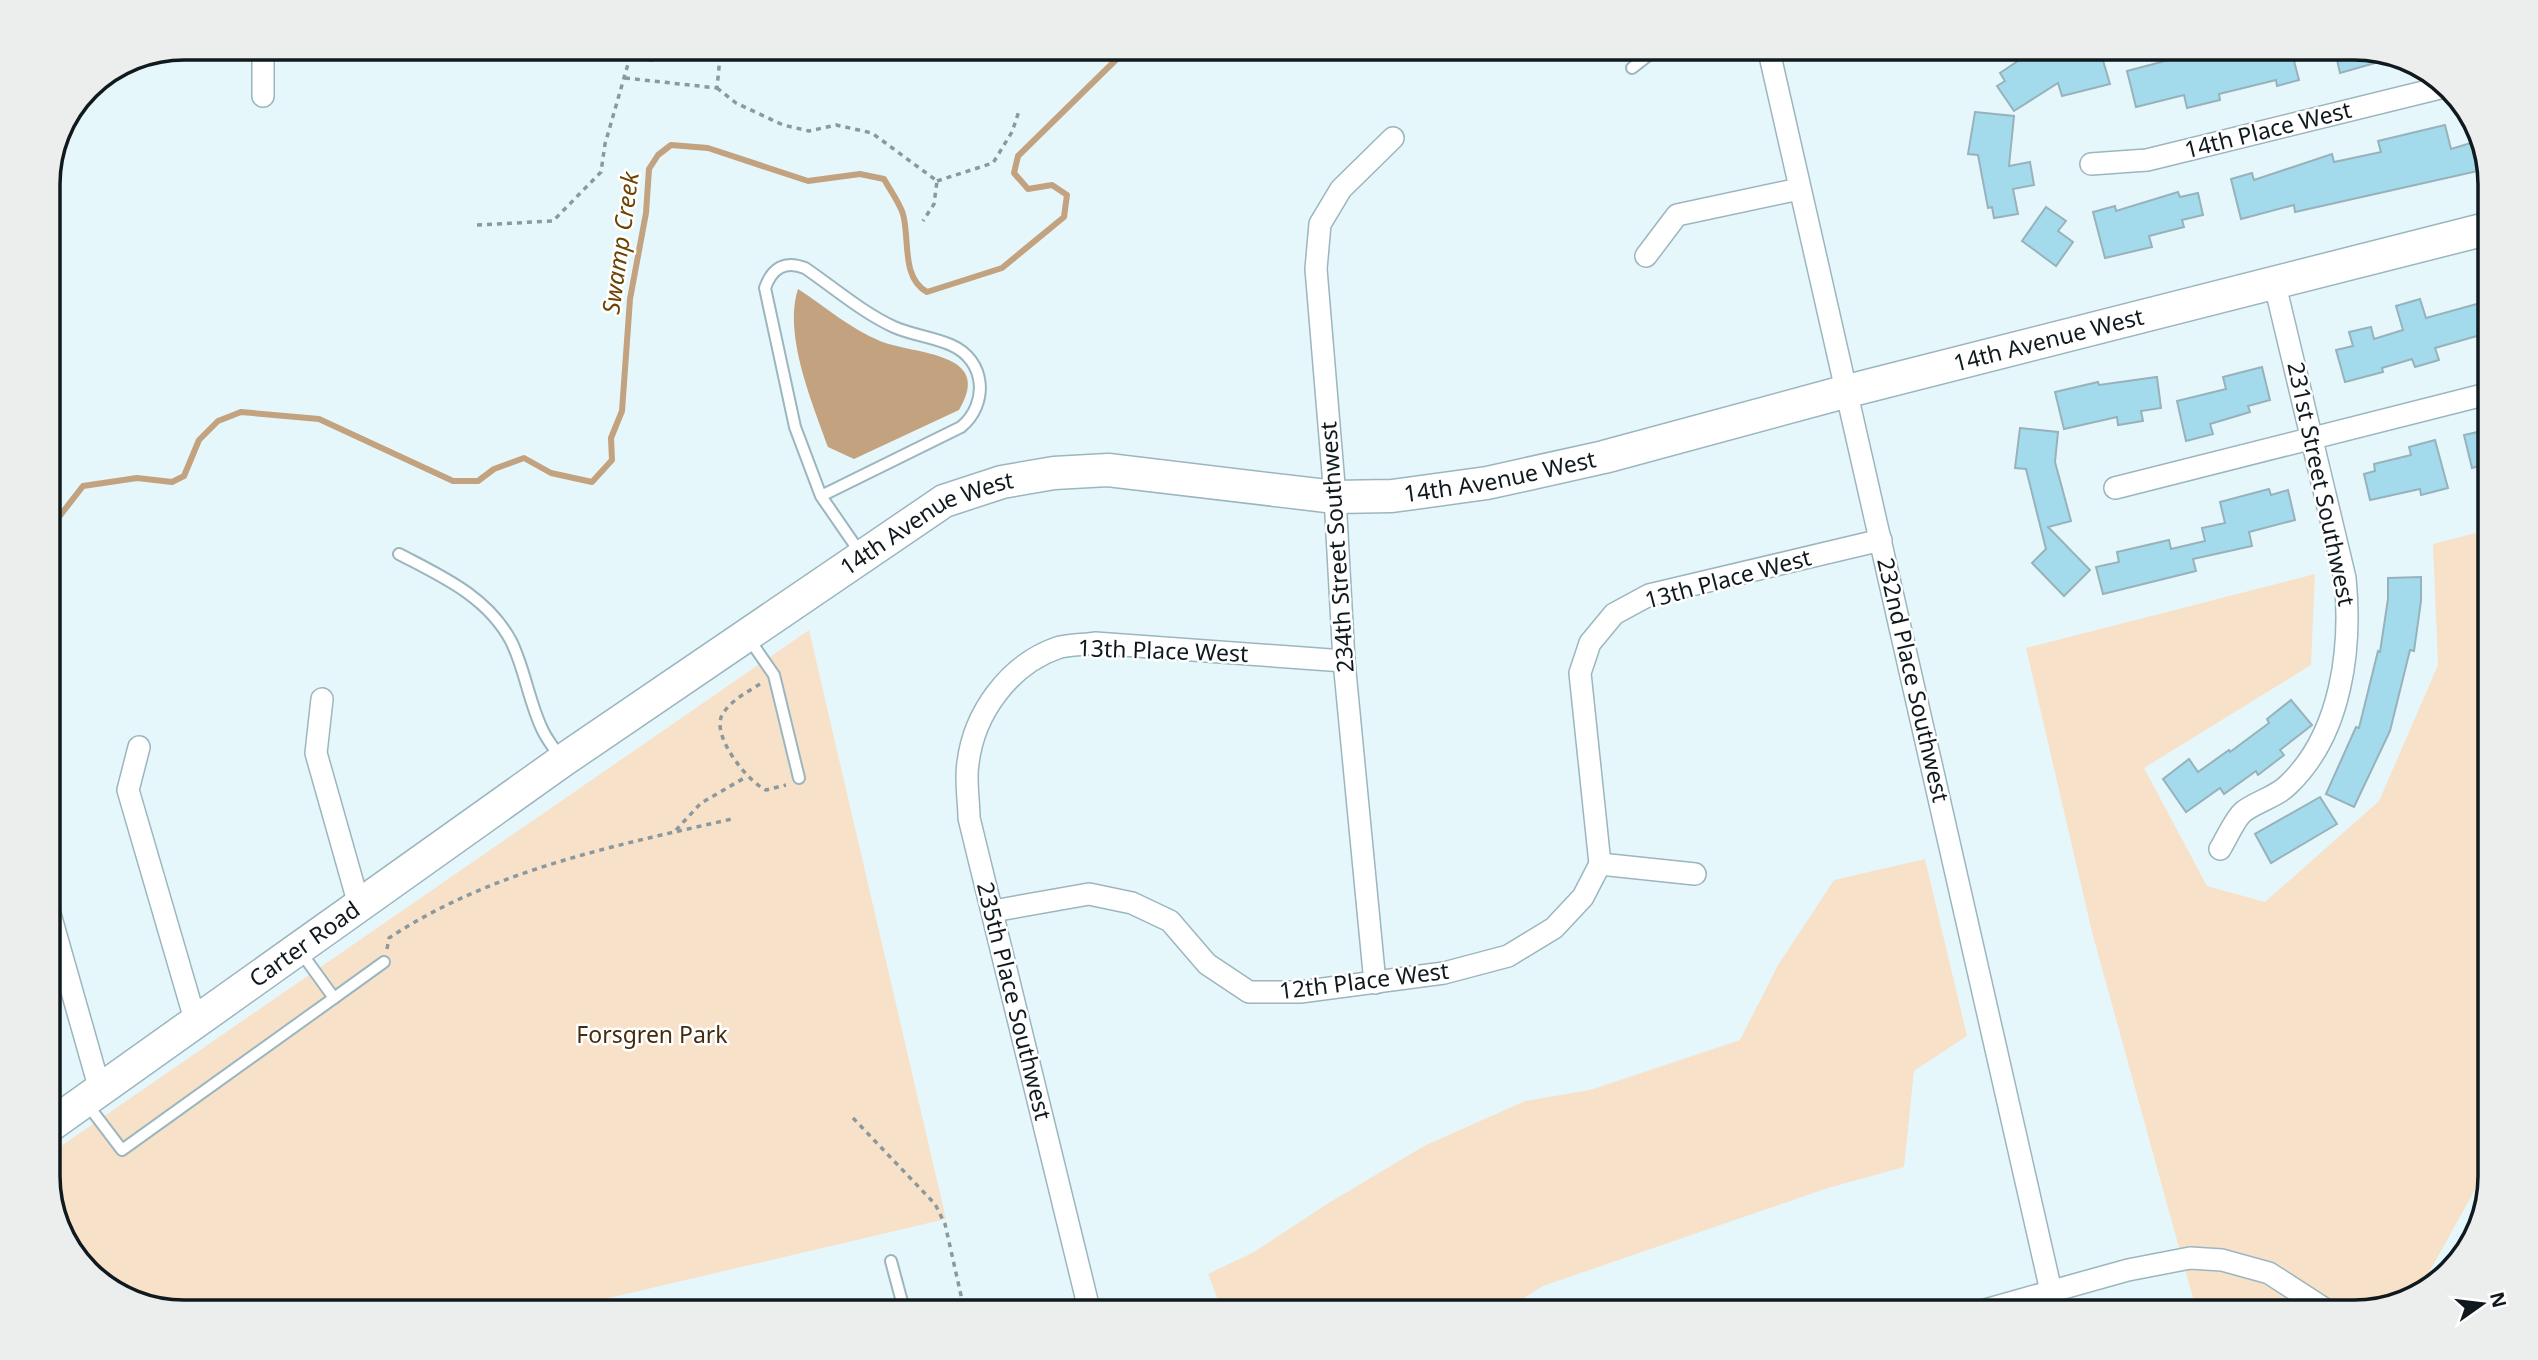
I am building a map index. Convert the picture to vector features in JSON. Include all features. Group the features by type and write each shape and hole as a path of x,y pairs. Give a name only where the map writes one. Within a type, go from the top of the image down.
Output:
{"street":[{"path":"262,96 263,60"},
{"name":"232nd Place Southwest","path":"1771,60 1844,392 1881,540 2052,1300"},
{"name":"14th Place West","path":"2091,164 2147,160 2435,89"},
{"name":"234th Street Southwest","path":"1375,983 1344,661 1335,497 1316,269 1320,224 1341,189 1393,138"},
{"path":"1646,256 1676,215 1799,189"},
{"name":"14th Avenue West","path":"562,761 944,501 1002,482 1054,473 1108,470 1335,497 1392,496 1487,483 1604,457 1844,392 2275,285 2478,231"},
{"name":"231st Street Southwest","path":"2220,849 2242,813 2288,786 2304,767 2327,723 2346,657 2349,619 2346,578 2275,285"},
{"path":"2115,488 2478,396"},
{"name":"13th Place West","path":"1600,864 1580,673 1590,643 1614,614 1649,595 1881,540"},
{"name":"13th Place West","path":"996,691 1022,667 1058,648 1095,643 1344,661"},
{"name":"235th Place Southwest","path":"996,691 978,727 968,763 969,818 1087,1300"},
{"path":"321,699 316,753 359,905"},
{"path":"139,747 128,790 196,1023"},
{"name":"Carter Road","path":"60,1119 562,761"},
{"path":"1600,864 1695,874"},
{"name":"12th Place West","path":"993,911 1089,894 1132,903 1170,921 1208,964 1249,992 1300,992 1444,973 1508,956 1554,928 1583,897 1600,864"},
{"path":"60,959 92,1096"},
{"path":"2060,1300 2128,1270 2190,1258 2222,1260 2269,1273 2311,1300"}],"lane":[{"path":"1632,68 1642,60"},
{"path":"821,496 961,428 979,406 981,389 977,372 967,356 952,345 894,327 792,263 779,267 769,275 765,288 795,427 821,496 863,556"},
{"path":"399,554 481,602 500,623 512,642 543,732 562,761"},
{"path":"748,636 774,675 799,778"},
{"path":"298,949 334,998"},
{"path":"92,1096 121,1150 384,962"},
{"path":"891,1261 902,1300"}],"path":[{"path":"477,226 553,221 601,172 605,144 629,60"},
{"path":"717,88 720,60"},
{"path":"625,79 717,88 736,103 783,125 809,131 836,125 872,133 937,181"},
{"path":"937,181 993,163 1012,132 1019,111"},
{"path":"923,221 934,204 937,181"},
{"path":"774,675 741,696 721,718 719,728 746,777 766,790 779,788 799,778"},
{"path":"675,832 701,803 746,777"},
{"path":"384,962 389,938 450,903 549,864 732,819"},
{"path":"853,1118 935,1204 945,1224 962,1300"}],"green space":[{"path":"2478,532 2478,1184 2426,1278 2409,1288 2387,1296 2354,1300 2193,1300 2092,932 2026,648 2315,574 2311,665 2144,768 2207,886 2265,902 2379,801 2438,665 2433,544"},
{"name":"Forsgren Park","path":"809,630 946,1219 600,1300 167,1299 136,1291 115,1280 90,1258 80,1245 72,1231 62,1201 60,1147"},
{"path":"1925,859 1967,1036 1914,1071 1904,1167 1828,1188 1543,1286 1521,1300 1218,1300 1208,1274 1254,1252 1327,1204 1424,1146 1525,1101 1590,1090 1740,1040 1778,965 1834,880"}],"shaded area":[{"path":"798,289 869,336 895,346 929,353 959,366 967,376 967,391 959,410 854,459 828,447 797,348 794,307"}],"building":[{"path":"2020,60 2103,60 2110,84 2062,96 2058,83 2014,111 1997,86 2005,81 2000,73"},
{"path":"2169,60 2298,60 2294,61 2299,80 2277,86 2276,80 2219,94 2220,100 2187,108 2184,95 2136,107 2127,71"},
{"path":"2337,60 2379,62 2340,73"},
{"path":"1975,112 2014,116 2009,166 2030,162 2034,185 2013,189 2018,214 1994,218 1992,207 1988,208 1978,155 1968,154"},
{"path":"2445,125 2451,149 2472,143 2478,171 2295,212 2294,205 2241,219 2231,179 2252,173 2254,180 2332,154 2334,162 2381,152 2378,141"},
{"path":"2178,192 2180,197 2198,193 2203,215 2182,220 2184,227 2149,236 2152,247 2105,258 2093,212 2115,206 2116,211"},
{"path":"2046,207 2066,221 2058,231 2073,242 2056,266 2022,241"},
{"path":"2420,299 2426,318 2478,304 2478,336 2435,348 2439,360 2415,367 2412,359 2382,368 2383,372 2345,382 2336,350 2353,346 2349,332 2371,327 2374,339 2403,330 2396,306"},
{"path":"2262,367 2270,400 2248,406 2250,412 2210,424 2213,434 2186,441 2177,401 2226,389 2223,377"},
{"path":"2157,377 2161,408 2141,411 2143,421 2118,425 2117,417 2064,429 2055,392 2098,382 2099,385"},
{"path":"2020,428 2058,432 2055,462 2071,521 2048,527 2090,570 2064,596 2032,563 2046,549 2026,469 2015,468"},
{"path":"2478,432 2478,466 2472,468 2464,435"},
{"path":"2435,440 2448,488 2421,495 2420,489 2370,500 2364,474 2375,471 2374,464 2411,455 2409,447"},
{"path":"2269,489 2271,495 2288,490 2295,520 2249,532 2252,546 2193,559 2196,571 2103,594 2096,567 2119,562 2117,552 2169,540 2171,549 2205,541 2202,528 2225,523 2220,502"},
{"path":"2421,577 2421,601 2414,651 2410,650 2390,731 2354,807 2326,794 2356,727 2359,728 2378,651 2380,652 2388,599 2388,578"},
{"path":"2291,700 2312,725 2280,750 2284,755 2258,775 2256,771 2224,794 2220,788 2186,812 2163,779 2189,759 2198,772 2269,723 2267,719"},
{"path":"2320,797 2337,824 2271,863 2255,834"}],"waterway":[{"name":"Swamp Creek","path":"60,516 83,486 137,478 172,482 184,476 199,440 218,421 241,412 319,419 453,481 478,481 494,469 524,458 551,473 592,482 612,460 611,438 622,411 630,299 646,213 649,169 658,155 671,145 708,148 808,181 860,174 884,179 903,214 913,277 927,292 1002,268 1064,217 1067,195 1052,185 1028,189 1014,173 1018,156 1116,60"}]}
